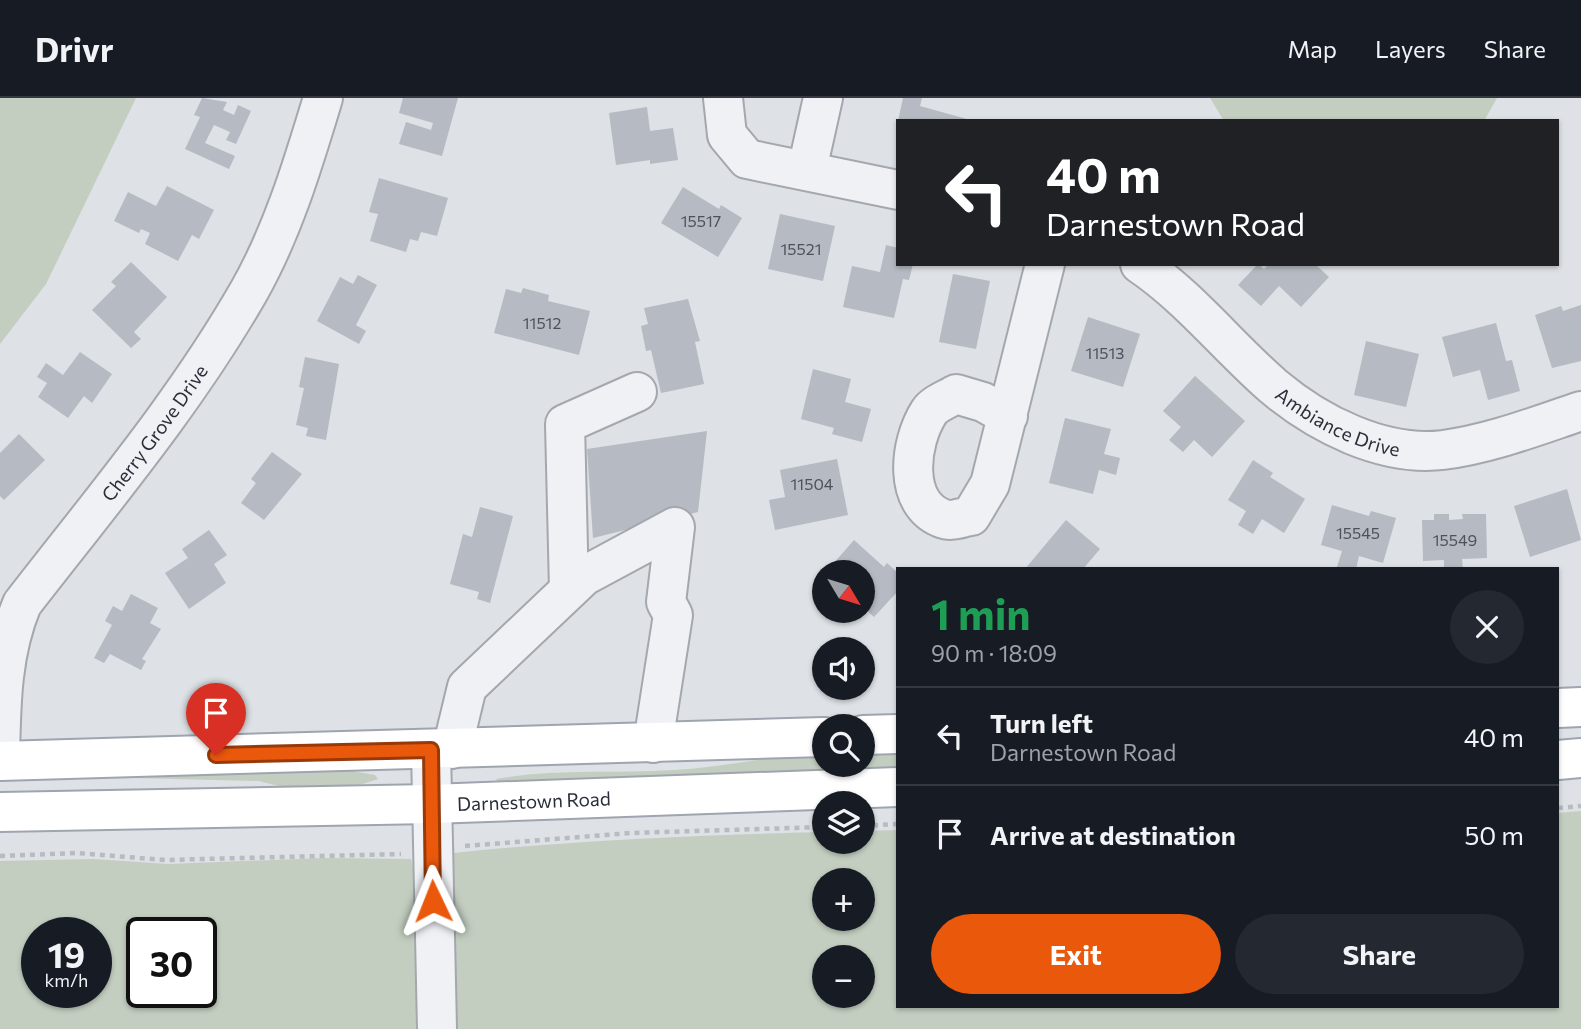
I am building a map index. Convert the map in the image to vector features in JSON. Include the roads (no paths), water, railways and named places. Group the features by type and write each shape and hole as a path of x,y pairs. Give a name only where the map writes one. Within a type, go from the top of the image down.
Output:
{"main road":[{"path":"1559,708 1581,707"},
{"path":"875,735 896,734"},
{"path":"0,761 812,737"},
{"path":"1559,760 1581,758"},
{"name":"Darnestown Road","path":"0,812 431,804 896,787"}],"street":[{"name":"Cherry Grove Drive","path":"0,761 1,698 10,632 22,604 177,405 250,289 293,196 323,98"},
{"path":"723,98 727,135 747,159 896,190"},
{"path":"807,170 823,98"},
{"path":"1008,416 1045,266"},
{"name":"Ambiance Drive","path":"1143,266 1162,279 1275,387 1338,430 1389,446 1441,450 1492,440 1581,411"},
{"path":"569,590 565,424 637,392"},
{"path":"437,1029 431,804 442,750 467,687 584,576 675,527 666,602 673,615 653,743"}]}
